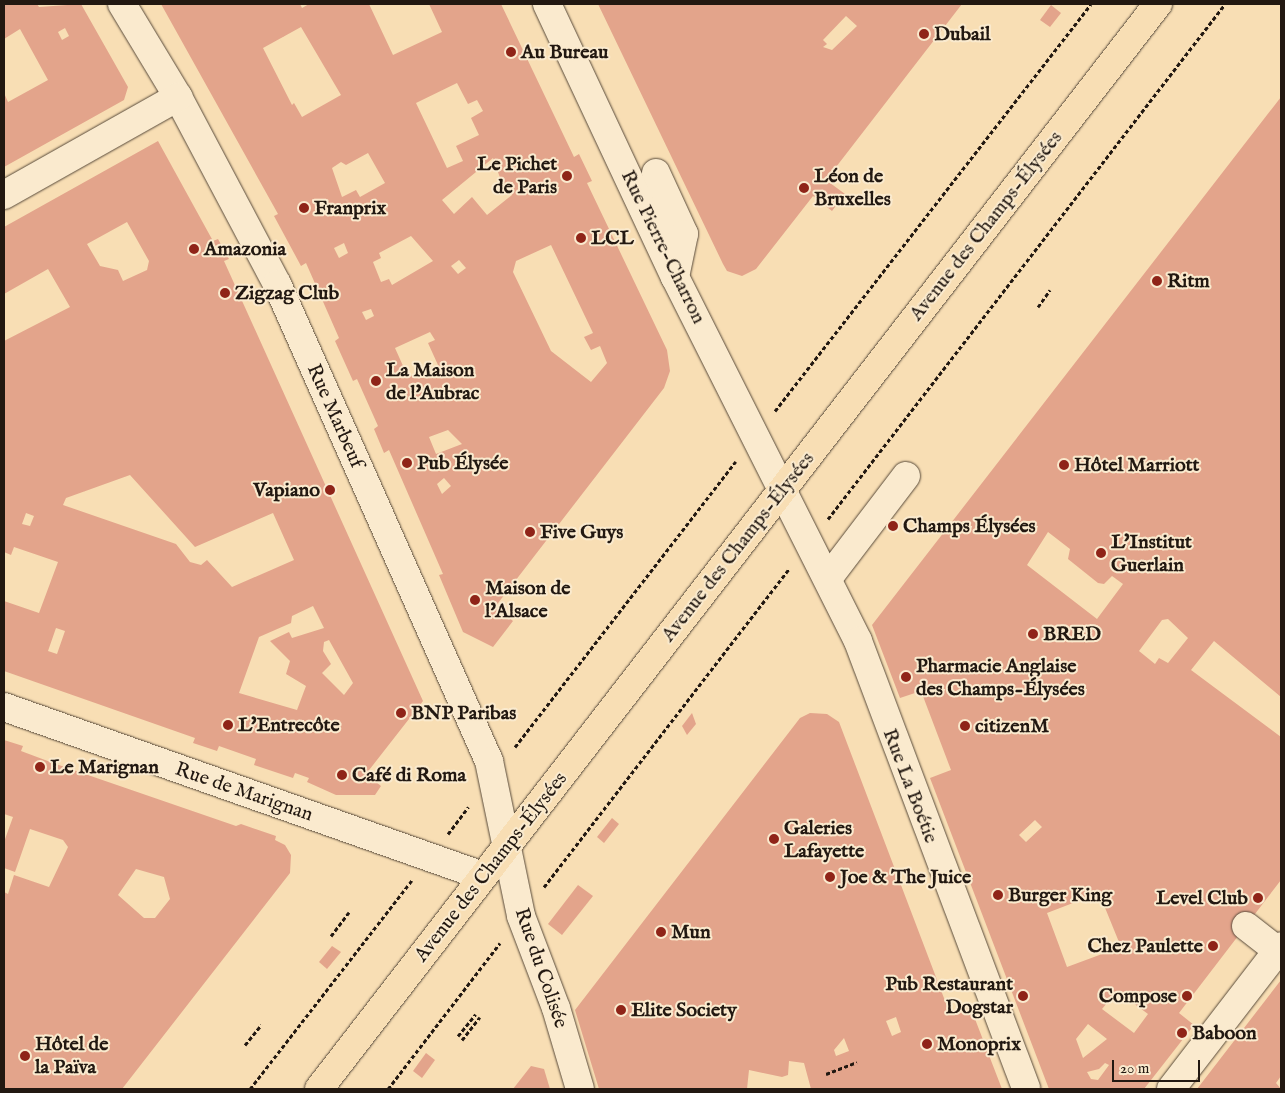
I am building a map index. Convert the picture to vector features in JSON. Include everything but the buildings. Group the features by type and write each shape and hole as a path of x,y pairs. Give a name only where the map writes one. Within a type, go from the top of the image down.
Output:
{"main road":[{"name":"Avenue des Champs-Élysées","path":"319,1089 1158,4"}],"street":[{"name":"Rue Marbeuf","path":"122,4 178,96 277,284 489,761 506,846"},
{"name":"Rue Pierre-Charron","path":"547,4 675,277 784,488"},
{"path":"4,195 178,96"},
{"path":"656,173 684,234 675,277"},
{"path":"828,577 906,476"},
{"name":"Rue La Boétie","path":"784,488 858,642 1026,1089"},
{"name":"Rue de Marignan","path":"4,708 484,876"},
{"name":"Rue du Colisée","path":"506,846 522,916 556,1008 580,1089"},
{"path":"1171,1089 1279,949 1246,926"}],"path":[{"path":"756,435 1091,4"},
{"path":"823,525 1226,4"},
{"path":"1038,307 1050,290"},
{"path":"538,894 792,565"},
{"path":"331,936 349,912"},
{"path":"388,1089 504,939"},
{"path":"458,1036 476,1014"},
{"path":"462,1040 480,1017"},
{"path":"245,1046 261,1025"},
{"path":"826,1074 857,1062"}],"place":[{"name":"Dubail","path":"924,34"},
{"name":"Au Bureau","path":"511,52"},
{"name":"Le Pichet de Paris","path":"567,176"},
{"name":"Léon de Bruxelles","path":"804,188"},
{"name":"Franprix","path":"304,208"},
{"name":"LCL","path":"581,238"},
{"name":"Amazonia","path":"194,249"},
{"name":"Ritm","path":"1157,281"},
{"name":"Zigzag Club","path":"225,293"},
{"name":"La Maison de l'Aubrac","path":"376,381"},
{"name":"Pub Élysée","path":"407,463"},
{"name":"Hôtel Marriott","path":"1064,465"},
{"name":"Vapiano","path":"330,490"},
{"name":"Champs Élysées","path":"893,526"},
{"name":"Five Guys","path":"530,532"},
{"name":"L'Institut Guerlain","path":"1101,553"},
{"name":"Maison de l'Alsace","path":"475,600"},
{"name":"BRED","path":"1033,634"},
{"name":"Pharmacie Anglaise des Champs-Élysées","path":"906,677"},
{"name":"BNP Paribas","path":"401,713"},
{"name":"L'Entrecôte","path":"228,725"},
{"name":"citizenM","path":"965,726"},
{"name":"Le Marignan","path":"40,767"},
{"name":"Café di Roma","path":"342,775"},
{"name":"Galeries Lafayette","path":"774,839"},
{"name":"Joe & The Juice","path":"830,877"},
{"name":"Burger King","path":"998,895"},
{"name":"Level Club","path":"1258,898"},
{"name":"Mun","path":"661,932"},
{"name":"Chez Paulette","path":"1213,946"},
{"name":"Pub Restaurant Dogstar","path":"1023,996"},
{"name":"Compose","path":"1187,996"},
{"name":"Elite Society","path":"621,1010"},
{"name":"Baboon","path":"1182,1033"},
{"name":"Monoprix","path":"927,1044"},
{"name":"Hôtel de la Païva","path":"25,1056"}]}
